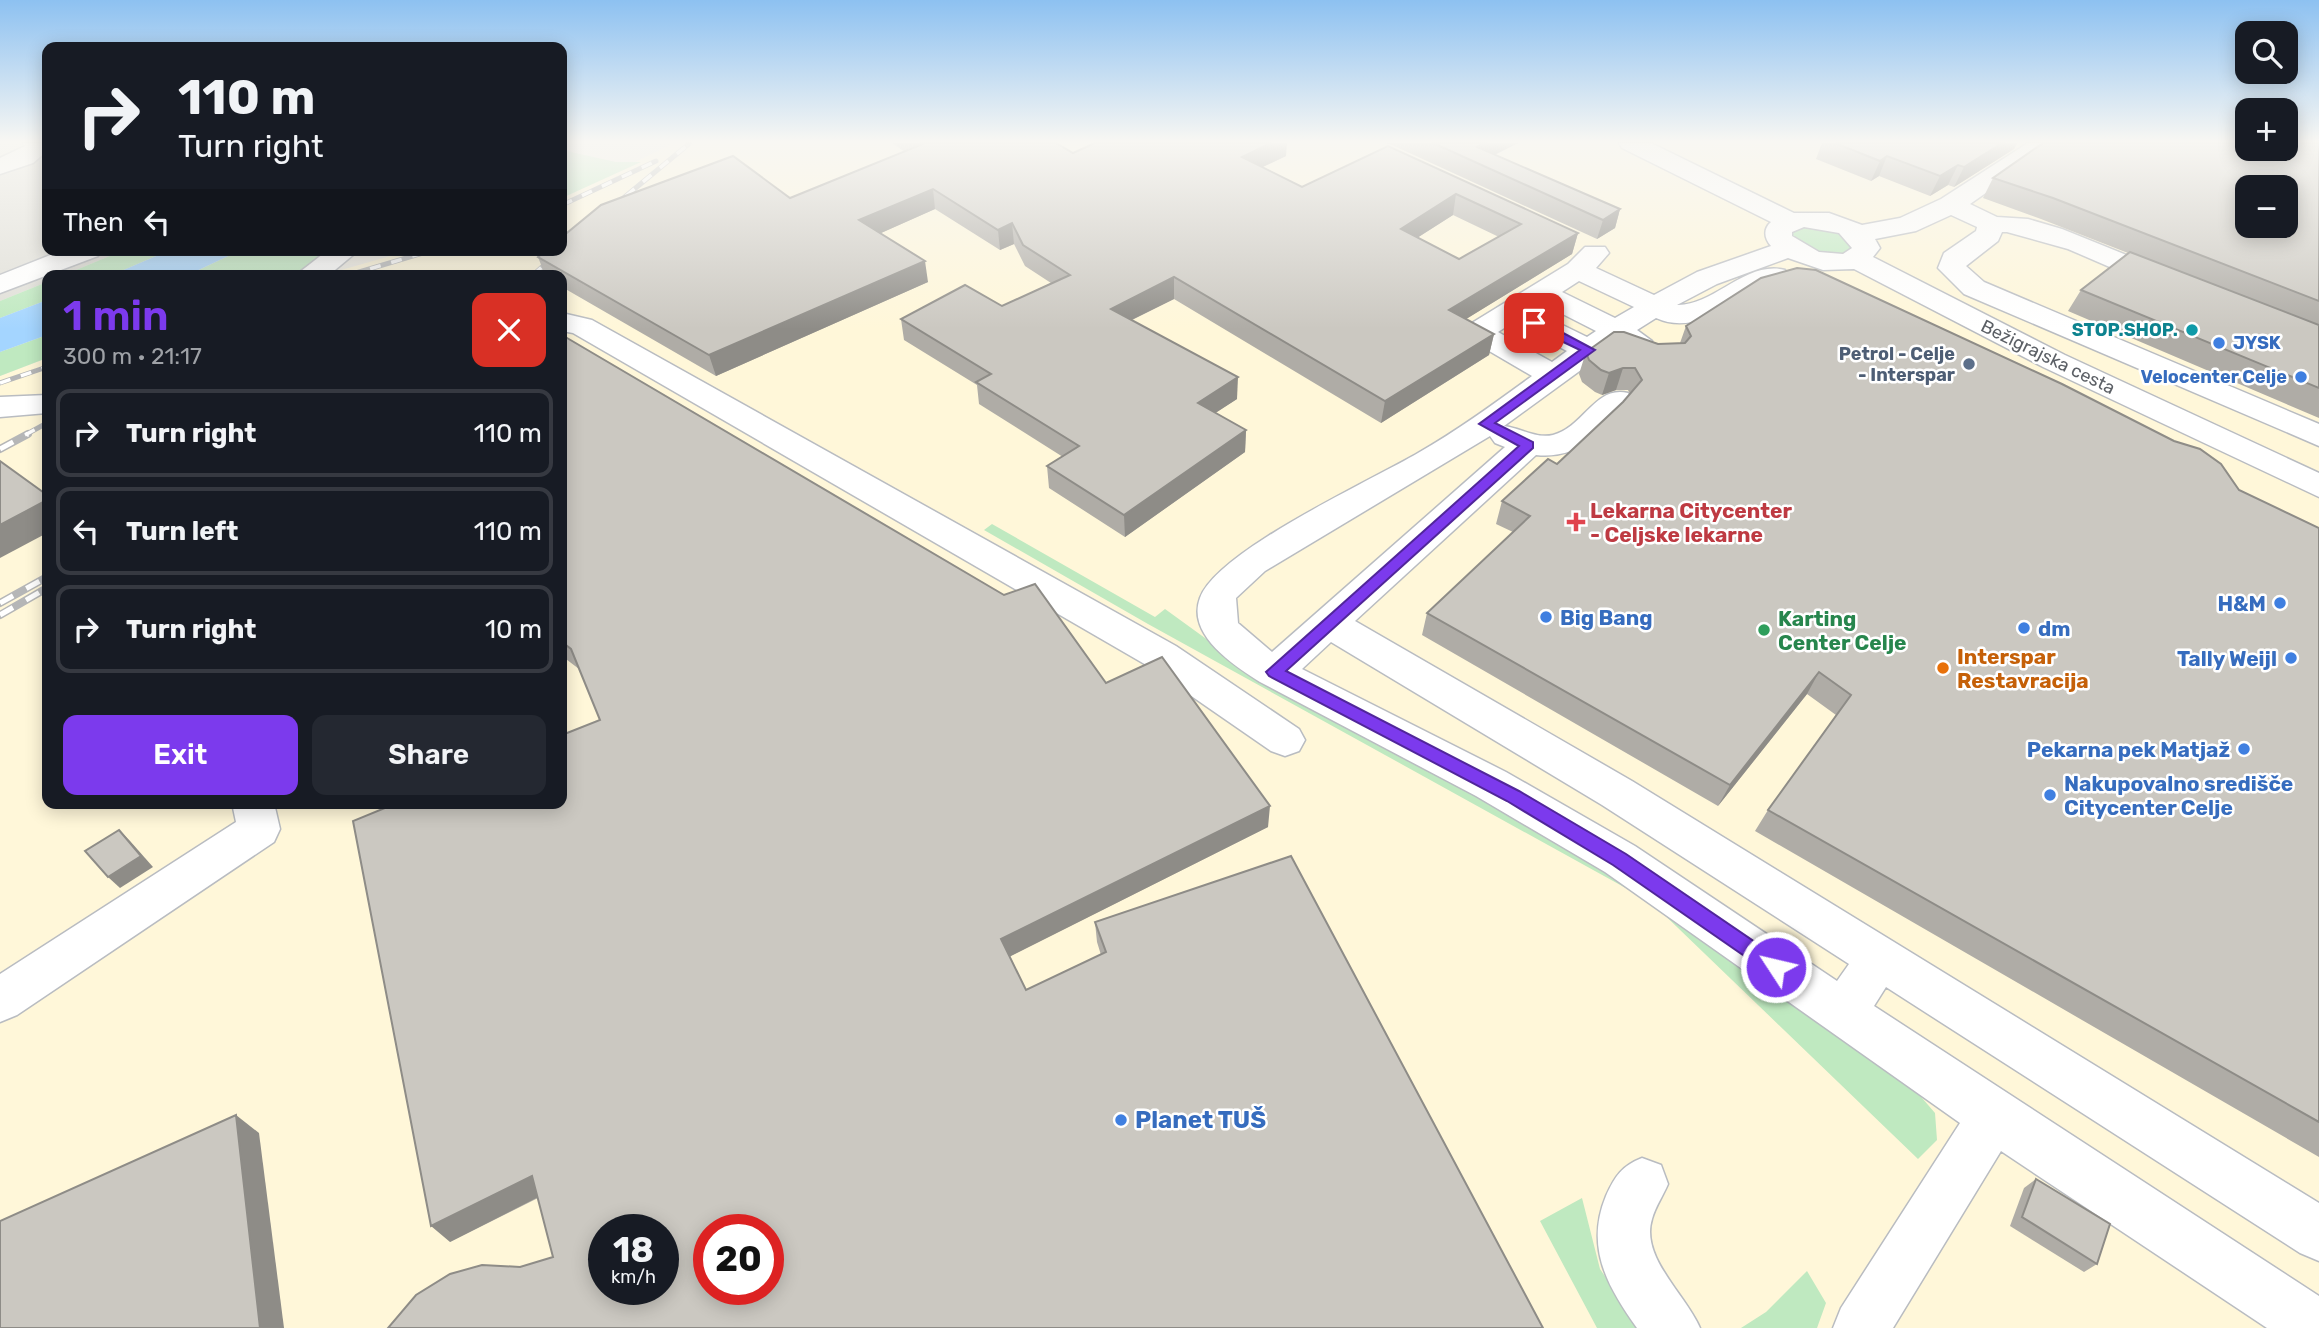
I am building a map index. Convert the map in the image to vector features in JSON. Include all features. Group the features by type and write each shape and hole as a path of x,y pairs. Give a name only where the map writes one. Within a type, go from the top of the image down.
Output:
{"street":[{"path":"1757,205 1790,221"},
{"path":"1829,280 1857,246 1950,205 1982,218 1991,225"},
{"name":"Bežigrajska cesta","path":"1790,221 1825,220 1857,246 2191,440 2319,486"},
{"path":"1790,221 1779,228 1777,233 1789,249 1829,280"},
{"path":"1991,225 2001,222 2031,227 2194,292"},
{"path":"1991,225 1988,235 1954,259 1952,268 1974,288 2319,436"},
{"path":"1553,375 1477,332 1578,270 1597,252 1573,241"},
{"path":"1789,249 1707,276 1652,307 1486,424 1408,474 1269,551 1235,576 1218,596 1216,617 1226,636 1274,672 1491,784 1620,859 1993,1116 2317,1328"},
{"path":"0,285 74,256"},
{"path":"317,270 337,256"},
{"path":"1578,270 1674,315 1691,315 1756,280 1777,275 1829,280"},
{"path":"1541,292 1667,356"},
{"path":"1511,311 1589,350"},
{"path":"567,323 582,326 1162,656 1285,740"},
{"path":"1486,424 1528,445 1566,443 1586,433 1617,400"},
{"path":"0,407 42,404"},
{"path":"1274,672 1528,445"},
{"path":"1328,623 1618,793 1878,960 2319,1234"},
{"path":"0,1000 259,829 254,809"},
{"path":"1843,1013 1878,960"},
{"path":"1861,1328 1993,1116"},
{"path":"1642,1184 1627,1204 1621,1236 1633,1275 1672,1328"}],"shaded area":[{"path":"0,205 42,205 42,256 110,256 76,270 42,270 42,284 0,301"},
{"path":"567,205 2235,205 2235,238 2298,238 2298,205 2319,205 2319,1328 0,1328 0,376 42,360 42,809 567,809 567,270 341,270 390,256 567,256"}],"green space":[{"path":"1807,224 1839,230 1854,246 1838,255 1806,250 1790,234 1795,227"},
{"path":"110,256 156,256 124,270 76,270"},
{"path":"228,256 323,256 303,270 199,270"},
{"path":"42,284 42,302 0,318 0,301"},
{"path":"42,337 42,360 0,376 0,352"},
{"path":"992,524 1155,617 1165,609 1234,659 1584,854 1891,1062 1935,1113 1937,1140 1918,1159 1651,902 1148,624 984,530"},
{"path":"1582,1198 1600,1269 1640,1328 1597,1328 1540,1221"},
{"path":"1807,1271 1826,1303 1817,1328 1741,1328 1766,1312"}],"water":[{"path":"156,256 228,256 199,270 124,270"},
{"path":"42,302 42,337 0,352 0,318"}],"building":[{"path":"601,205 895,205 859,220 925,261 709,355 567,274 567,270 561,270 538,257 567,256 567,233"},
{"path":"958,205 1439,205 1401,229 1459,259 1521,224 1480,205 1517,205 1578,233 1449,310 1494,334 1385,401 1174,277 1111,309 1238,377 1198,403 1246,430 1124,515 1047,466 1079,446 976,382 991,374 901,319 965,285 1002,306 1070,275 1023,245 1012,223 998,230"},
{"path":"1570,205 1611,205 1620,209 1603,220"},
{"path":"2071,205 2235,205 2235,238 2298,238 2298,205 2319,205 2319,301"},
{"path":"2130,252 2319,325 2319,388 2081,290"},
{"name":"Nakupovalno središče Citycenter Celje","path":"1797,268 1816,270 2062,384 2174,441 2200,449 2221,464 2239,490 2319,528 2319,1122 1768,810 1851,695 1819,672 1730,785 1427,613 1530,516 1502,501 1548,459 1557,464 1623,402 1642,380 1635,368 1623,368 1609,373 1601,370 1589,360 1586,352 1614,332 1624,332 1658,344 1685,343 1691,336 1686,326 1761,278"},
{"path":"567,338 1004,595 1035,584 1106,683 1162,657 1270,806 1001,939 1026,990 1106,952 1095,922 1291,856 1543,1328 388,1328 416,1295 450,1274 482,1265 520,1267 553,1257 532,1176 431,1226 353,821 382,809 567,809 567,733 600,720 571,649 567,646"},
{"path":"0,461 42,491 42,503 0,525"},
{"path":"119,830 141,856 108,877 85,851"},
{"path":"236,1115 260,1328 0,1328 0,1221"},
{"path":"2036,1179 2110,1224 2097,1264 2022,1217"}],"railway":[{"path":"609,210 615,205"},
{"path":"366,270 413,256"},
{"path":"539,270 554,256"},
{"path":"0,383 42,369"},
{"path":"25,435 42,426"},
{"path":"0,449 28,434"},
{"path":"0,603 42,580"},
{"path":"0,615 42,591"}],"place":[{"name":"STOP.SHOP.","path":"2192,330"},
{"name":"JYSK","path":"2219,343"},
{"name":"Petrol - Celje - Interspar","path":"1969,364"},
{"name":"Velocenter Celje","path":"2301,377"},
{"name":"Lekarna Citycenter - Celjske lekarne","path":"1576,522"},
{"name":"H&M","path":"2280,603"},
{"name":"Big Bang","path":"1546,617"},
{"name":"dm","path":"2024,628"},
{"name":"Karting Center Celje","path":"1764,630"},
{"name":"Tally Weijl","path":"2291,658"},
{"name":"Interspar Restavracija","path":"1943,668"},
{"name":"Pekarna pek Matjaž","path":"2244,749"},
{"name":"Nakupovalno središče Citycenter Celje","path":"2050,795"},
{"name":"Planet TUŠ","path":"1121,1120"}],"route":[{"path":"1534,323 1589,350 1486,424 1507,437 1528,445 1274,672 1513,796 1620,859 1776,967"}]}
